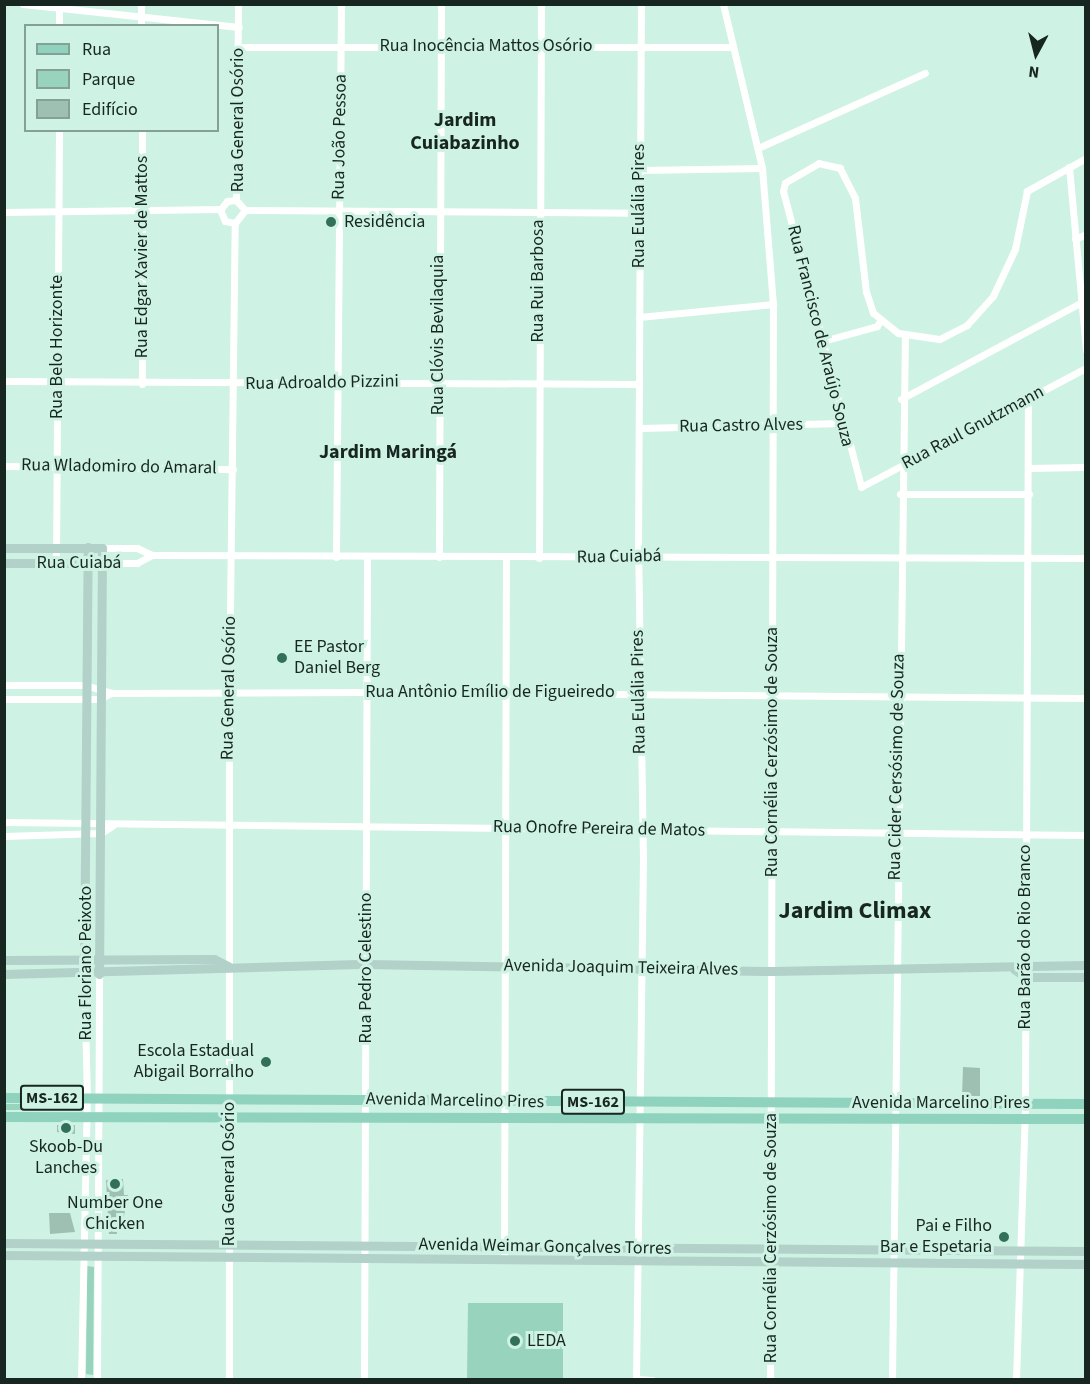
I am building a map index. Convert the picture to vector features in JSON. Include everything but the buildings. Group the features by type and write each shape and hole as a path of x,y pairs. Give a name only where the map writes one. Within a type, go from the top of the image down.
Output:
{"main road":[{"name":"Rua Floriano Peixoto","path":"84,974 88,547"},
{"name":"Rua Cuiabá","path":"4,548 102,548"},
{"name":"Rua Floriano Peixoto","path":"99,974 101,822 99,686 102,548"},
{"name":"Rua Cuiabá","path":"4,563 101,563"},
{"name":"Avenida Joaquim Teixeira Alves","path":"4,960 214,959 228,966"},
{"name":"Avenida Joaquim Teixeira Alves","path":"4,974 215,972 228,966 367,964 773,971 1014,969 1024,964"},
{"path":"1024,964 1086,965"},
{"path":"1039,964 1039,977"},
{"path":"1014,969 1025,977 1086,977"},
{"name":"Avenida Marcelino Pires","path":"4,1098 1086,1104"},
{"name":"Avenida Marcelino Pires","path":"4,1117 771,1121 1086,1119"},
{"name":"Avenida Weimar Gonçalves Torres","path":"4,1243 1086,1251"},
{"name":"Avenida Weimar Gonçalves Torres","path":"4,1255 1086,1264"}],"street":[{"path":"23,4 209,24"},
{"path":"141,4 141,24"},
{"name":"Rua General Osório","path":"229,1380 228,827 235,223 245,210 236,200 238,4"},
{"name":"Rua João Pessoa","path":"336,557 341,4"},
{"name":"Rua Clóvis Bevilaquia","path":"439,557 437,381 441,4"},
{"name":"Rua Rui Barbosa","path":"539,558 538,383 542,4"},
{"name":"Rua Eulália Pires","path":"636,1379 641,1120 642,830 638,555 638,213 641,4"},
{"name":"Rua Cornélia Cerzósimo de Souza","path":"723,4 762,168 773,304 771,558 773,971 770,1380"},
{"path":"59,7 59,24"},
{"path":"219,25 238,27"},
{"name":"Rua Inocência Mattos Osório","path":"239,47 341,45 733,47"},
{"path":"758,148 925,74"},
{"name":"Rua Belo Horizonte","path":"56,563 59,132"},
{"name":"Rua Edgar Xavier de Mattos","path":"142,132 142,384"},
{"path":"822,340 878,326 880,321 905,336 939,339 982,312 1015,249 1027,191 1086,158"},
{"name":"Rua Francisco de Araújo Souza","path":"861,487 842,423 783,191 785,183 819,163 840,168 855,198 867,298 880,321"},
{"path":"1069,167 1075,239 1084,301 1086,350"},
{"path":"639,170 762,168"},
{"path":"221,209 227,201 236,200"},
{"path":"4,212 142,212 221,209"},
{"path":"221,209 225,221 235,223"},
{"path":"245,210 638,213"},
{"path":"1075,239 1086,234"},
{"path":"901,399 1084,301"},
{"path":"639,317 773,304"},
{"name":"Rua Cider Cersósimo de Souza","path":"892,1380 900,467 905,336"},
{"name":"Rua Raul Gnutzmann","path":"861,487 1086,368"},
{"name":"Rua Adroaldo Pizzini","path":"4,381 233,385 338,381 639,384"},
{"name":"Rua Barão do Rio Branco","path":"1016,1380 1025,1104 1025,835 1030,558 1028,399"},
{"name":"Rua Castro Alves","path":"639,428 842,423"},
{"name":"Rua Wladomiro do Amaral","path":"4,466 233,469"},
{"path":"1029,468 1083,467"},
{"path":"900,494 1029,494"},
{"name":"Rua Cuiabá","path":"102,548 137,548 152,555 231,556 539,558 638,555 771,558 1086,558"},
{"name":"Rua Cuiabá","path":"101,563 137,563 152,555"},
{"name":"Rua Pedro Celestino","path":"364,1380 367,556"},
{"path":"504,1259 502,693 506,558"},
{"path":"4,685 86,685 99,686 111,693"},
{"name":"Rua Antônio Emílio de Figueiredo","path":"4,699 99,699 111,693 366,692 898,694 1086,698"},
{"name":"Rua Onofre Pereira de Matos","path":"4,822 101,822 111,826 367,826 1086,835"},
{"path":"4,836 101,833 111,826"},
{"name":"Rua Floriano Peixoto","path":"81,1380 81,1243 87,1098 84,974"},
{"name":"Rua Floriano Peixoto","path":"98,1380 99,974"},
{"path":"636,1379 652,1380"}],"green space":[{"path":"5,1104 73,1104 73,1110 5,1110"},
{"path":"87,1266 94,1267 93,1375 86,1374"},
{"name":"LEDA","path":"468,1303 563,1303 563,1379 467,1379"}],"place":[{"name":"Residência","path":"331,222"},
{"name":"EE Pastor Daniel Berg","path":"282,658"},
{"name":"Escola Estadual Abigail Borralho","path":"266,1062"},
{"name":"Skoob-Du Lanches","path":"66,1128"},
{"name":"Number One Chicken","path":"115,1184"},
{"name":"Pai e Filho Bar e Espetaria","path":"1004,1237"},
{"name":"LEDA","path":"515,1341"}],"district":[{"name":"Jardim Cuiabazinho","path":"465,132"},
{"name":"Jardim Maringá","path":"388,452"},
{"name":"Jardim Climax","path":"855,911"}]}
